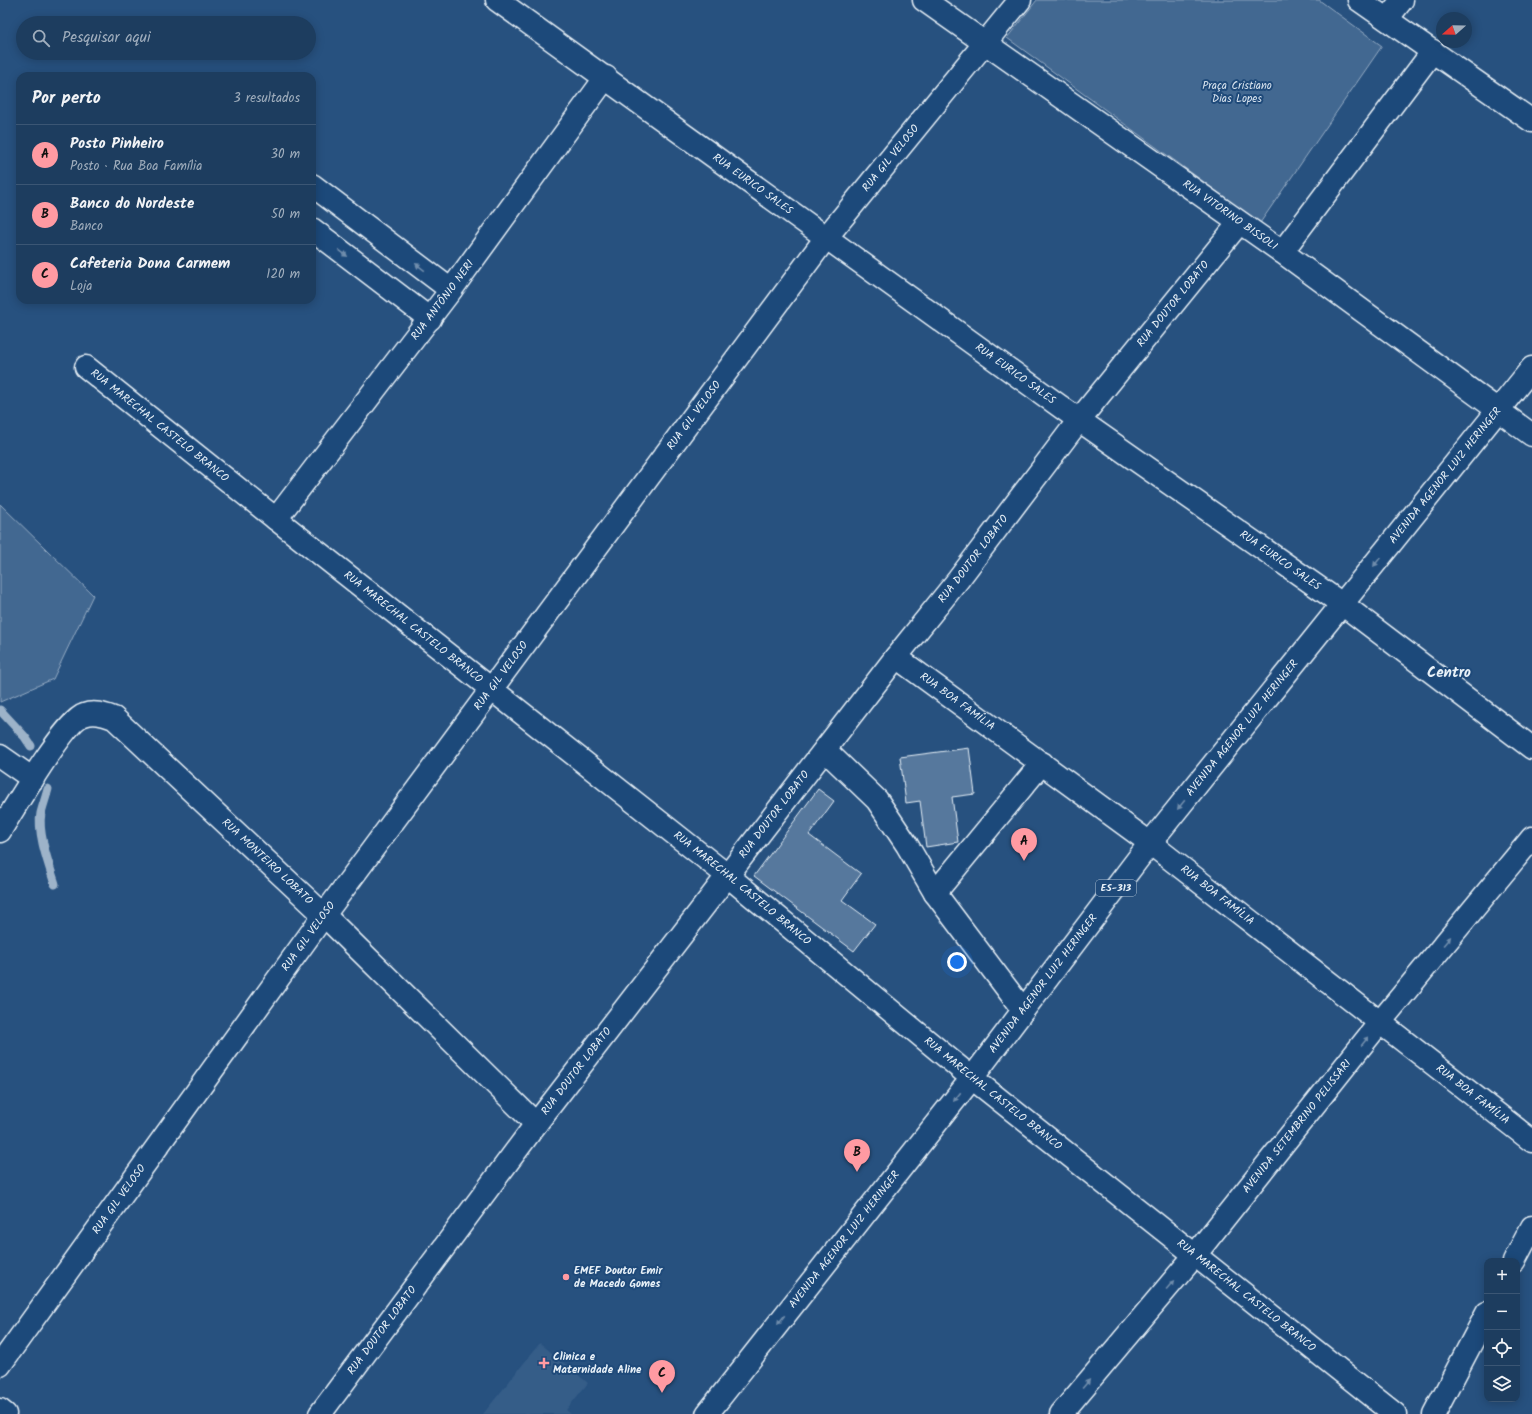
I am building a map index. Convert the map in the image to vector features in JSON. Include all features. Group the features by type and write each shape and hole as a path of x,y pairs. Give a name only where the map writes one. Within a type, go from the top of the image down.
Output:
{"street":[{"name":"RUA EURICO SALES","path":"497,0 606,77 825,238 1079,420 1342,604 1532,748"},
{"name":"RUA VITORINO BISSOLI","path":"924,0 1282,252 1532,435"},
{"name":"RUA GIL VELOSO","path":"0,1366 324,915 493,690 825,238 1020,0"},
{"path":"1359,0 1532,121"},
{"path":"1387,19 1402,0"},
{"path":"1282,252 1432,50"},
{"name":"RUA ANTÔNIO NERI","path":"276,520 430,319 606,77"},
{"path":"316,188 451,290"},
{"name":"RUA DOUTOR LOBATO","path":"320,1414 536,1124 896,657 958,580 1079,420 1239,223"},
{"path":"316,232 430,319"},
{"name":"RUA MARECHAL CASTELO BRANCO","path":"86,367 276,520 728,876 972,1078 1395,1414"},
{"name":"AVENIDA AGENOR LUIZ HERINGER","path":"707,1414 972,1078 1150,843 1532,368"},
{"name":"RUA BOA FAMÍLIA","path":"896,657 1150,843 1381,1021 1532,1141"},
{"name":"RUA MONTEIRO LOBATO","path":"33,778 72,722 84,715 92,714 102,714 114,718 324,915 536,1124"},
{"path":"825,750 877,800 907,844 935,893 1023,1010"},
{"path":"0,756 33,778 0,831"},
{"path":"935,893 1042,763"},
{"name":"AVENIDA SETEMBRINO PELISSARI","path":"1061,1414 1195,1255 1381,1021 1532,838"},
{"path":"1516,1258 1532,1227"},
{"path":"1434,1414 1484,1319"},
{"path":"0,1410 5,1414"}],"shaded area":[{"name":"Clinica e Maternidade Aline","path":"540,1343 588,1383 566,1410 571,1414 483,1414"}],"green space":[{"name":"Praça Cristiano Dias Lopes","path":"1037,0 1319,0 1382,46 1260,223 1007,38"},
{"path":"0,504 93,595 53,679 0,702"}],"building":[{"path":"969,748 975,794 952,797 958,842 926,847 920,801 906,803 900,757"},
{"path":"818,789 834,801 809,835 861,874 842,900 875,924 854,951 754,876"}],"waterway":[{"path":"0,710 25,737 31,746"},
{"path":"48,789 40,821 44,849 55,884"}],"place":[{"name":"Posto Pinheiro","path":"1024,861"},
{"name":"Banco do Nordeste","path":"857,1172"},
{"name":"EMEF Doutor Emir de Macedo Gomes","path":"566,1277"},
{"name":"Clinica e Maternidade Aline","path":"544,1363"},
{"name":"Cafeteria Dona Carmem","path":"662,1393"}],"district":[{"name":"Centro","path":"1449,673"}]}
